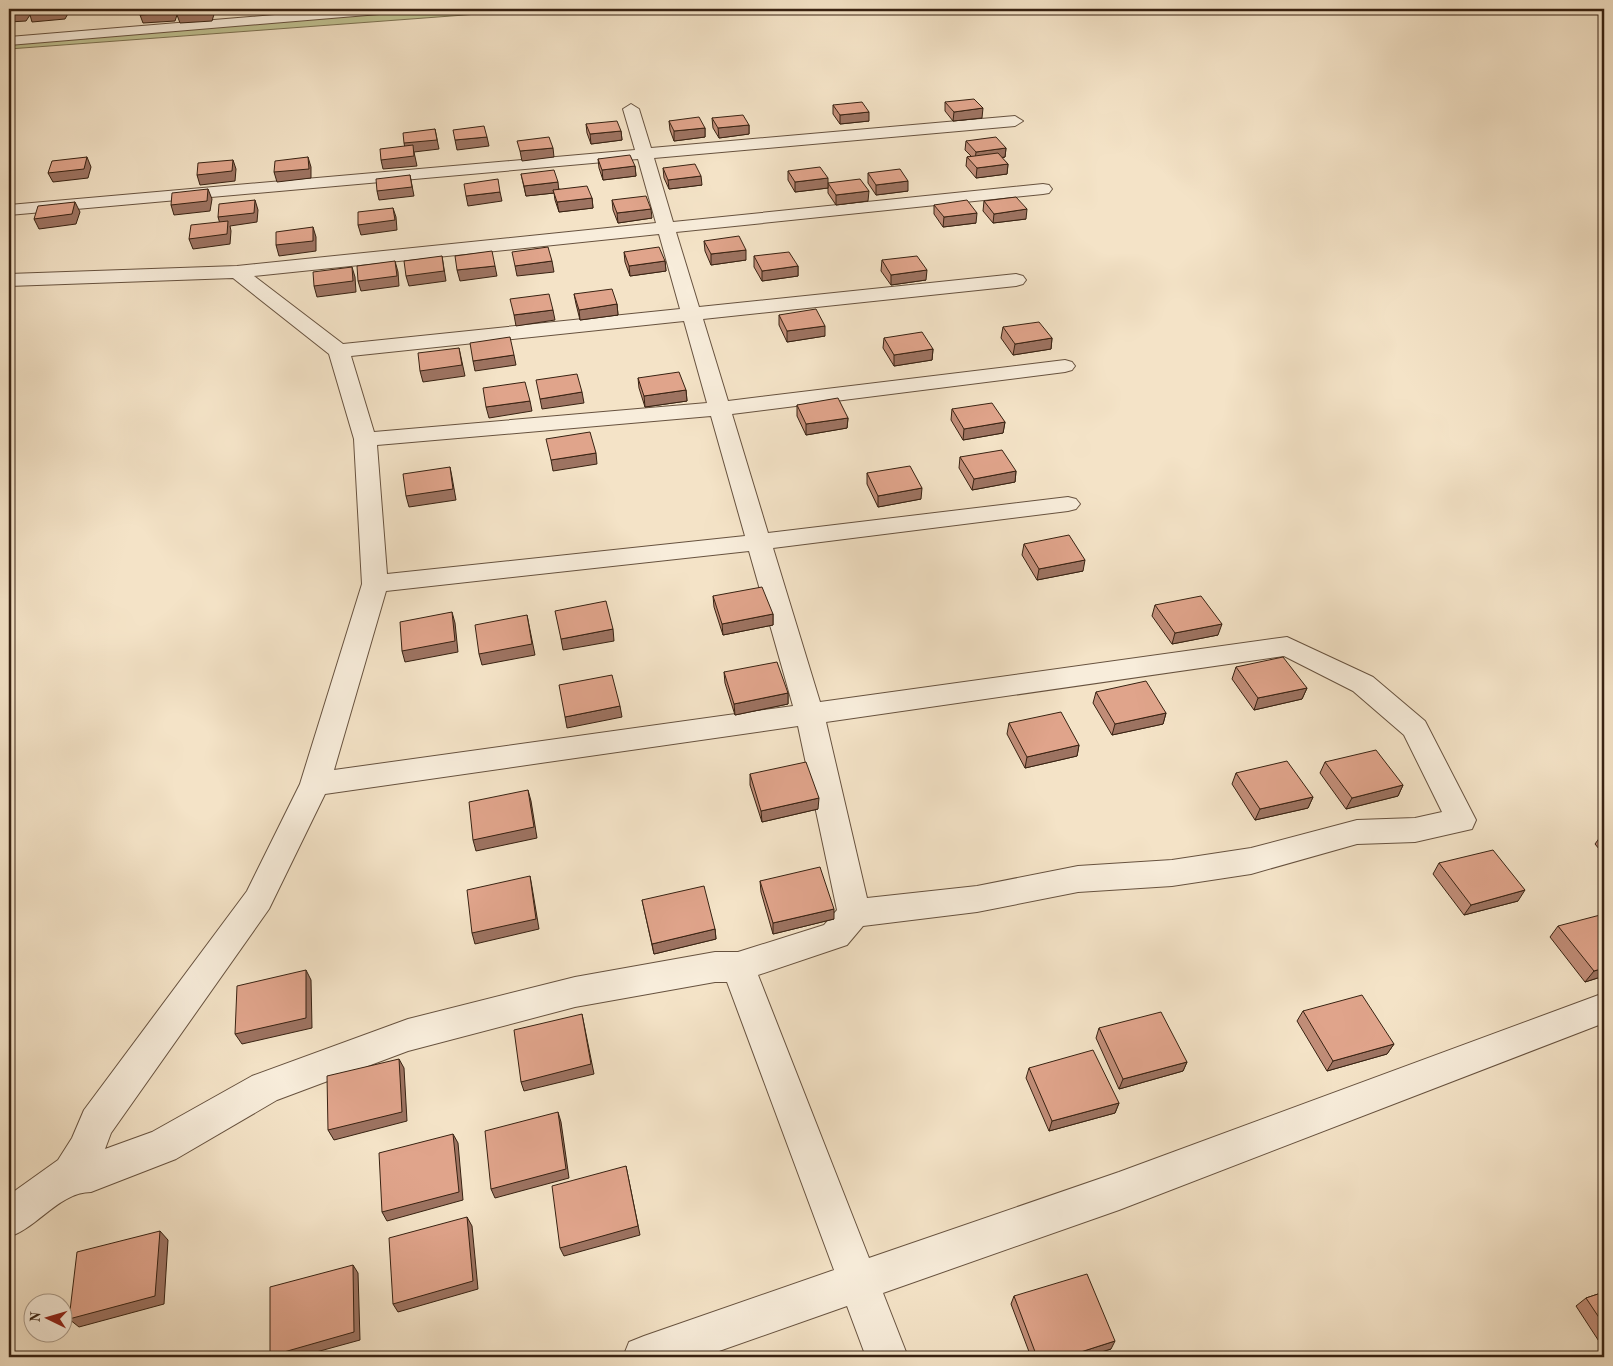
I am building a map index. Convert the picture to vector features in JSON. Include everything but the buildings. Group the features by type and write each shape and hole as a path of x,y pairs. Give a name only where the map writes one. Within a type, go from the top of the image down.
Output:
{"street":[{"path":"9,40 329,11 391,9"},
{"path":"632,109 643,154 810,715 854,913"},
{"path":"9,210 1015,121"},
{"path":"9,280 237,272 1043,189"},
{"path":"9,1218 71,1173 86,1150 97,1122 258,900 315,784 375,584 365,439 339,351 237,272"},
{"path":"339,351 690,312 1016,280"},
{"path":"365,439 719,409 1065,366"},
{"path":"375,584 759,542 1068,504"},
{"path":"71,1173 91,1173 163,1146 265,1088 408,1035 575,992 714,967 738,967 835,935 854,913 977,899 1078,880 1172,873 1251,860 1357,832 1415,830 1461,820 1415,728 1363,684 1287,646 315,784"},
{"path":"738,967 860,1282 887,1357"},
{"path":"644,1357 1119,1191 1604,1008"}],"green space":[{"path":"397,9 545,9 9,49 9,41"}]}
